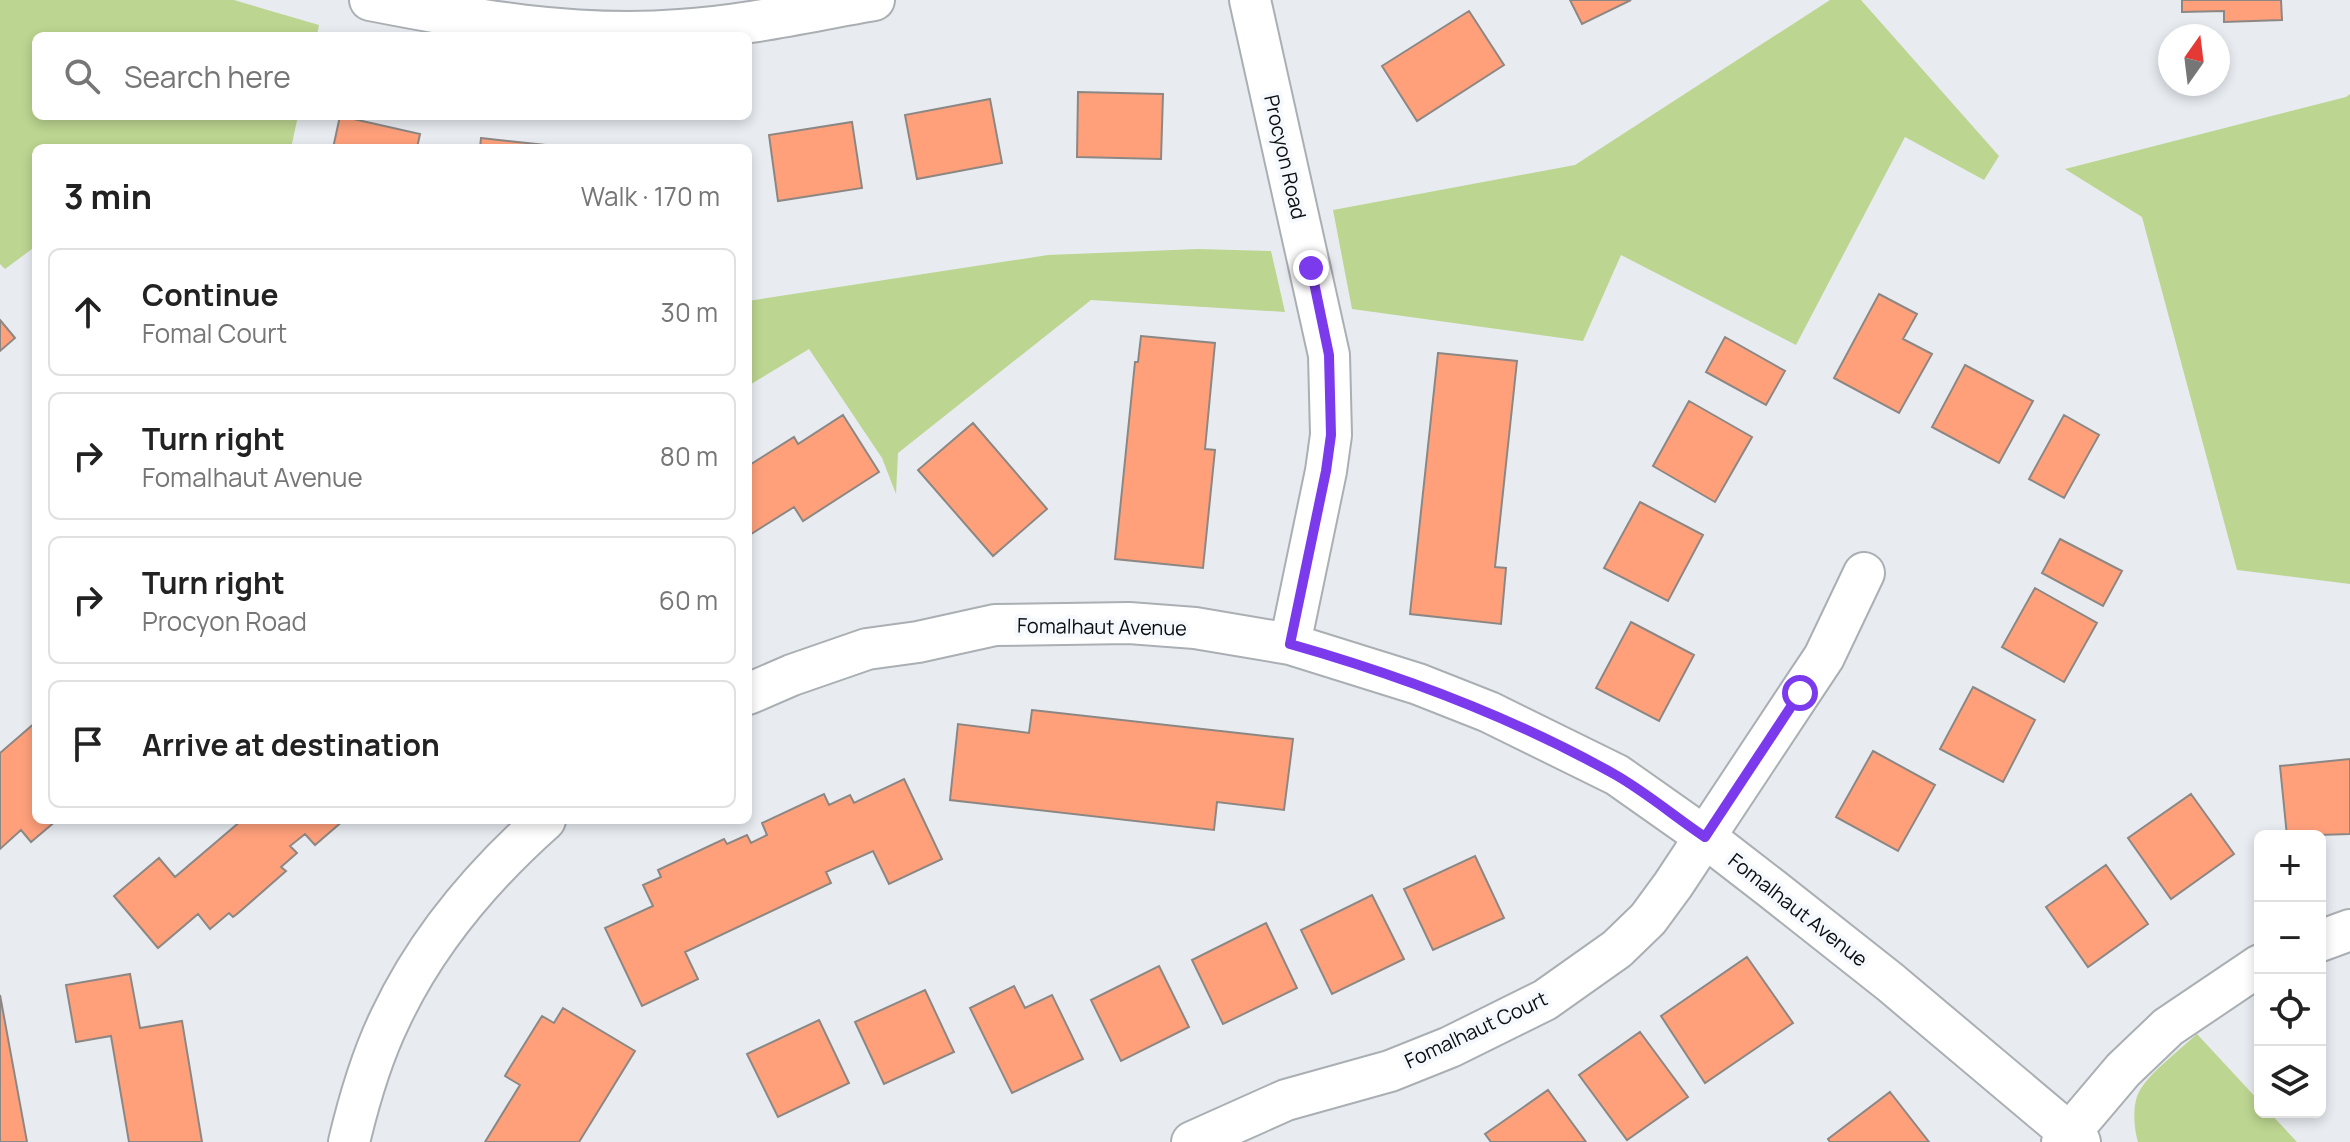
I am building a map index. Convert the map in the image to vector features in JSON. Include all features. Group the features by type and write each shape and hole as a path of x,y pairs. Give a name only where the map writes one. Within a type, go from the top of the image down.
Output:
{"street":[{"path":"370,0 518,26 596,31 680,30 749,22 874,0"},
{"name":"Procyon Road","path":"1250,0 1329,355 1331,435 1290,644"},
{"name":"Fomalhaut Court","path":"1192,1142 1286,1100 1390,1071 1450,1047 1545,1000 1617,949 1648,919 1673,885 1824,657 1864,573"},
{"name":"Fomalhaut Avenue","path":"752,692 867,649 918,642 995,625 1129,623 1195,628 1290,644 1418,684 1489,712 1617,775 1705,837 1878,973 2070,1139"},
{"path":"349,1142 364,1086 389,1020 417,970 482,882 541,824"},
{"path":"2326,939 2350,930"},
{"path":"2070,1139 2123,1070 2168,1027 2254,969"}],"green space":[{"path":"0,0 234,0 319,25 318,32 32,32 32,120 297,120 292,144 32,144 32,249 5,269 0,264"},
{"path":"1830,0 1861,0 1999,156 1984,180 1905,137 1796,345 1621,255 1583,341 1352,309 1333,210 1575,165"},
{"path":"2350,94 2350,584 2237,570 2142,217 2065,169"},
{"path":"1198,249 1271,251 1285,312 1091,300 898,453 896,494 882,458 809,349 752,384 752,300 1048,255"},
{"path":"2197,1034 2254,1096 2254,1118 2275,1118 2297,1142 2138,1142 2135,1103 2143,1085"}],"building":[{"path":"1570,0 1631,0 1582,24"},
{"path":"2182,0 2281,0 2282,20 2224,22 2224,11 2182,12"},
{"path":"1469,11 1504,65 1417,121 1382,66"},
{"path":"1078,92 1163,94 1161,159 1077,157"},
{"path":"990,99 1002,163 917,179 905,115"},
{"path":"339,120 358,120 420,134 418,144 334,144"},
{"path":"852,122 862,188 778,201 769,135"},
{"path":"481,138 536,144 480,144"},
{"path":"1879,294 1917,314 1903,339 1932,354 1899,413 1834,378"},
{"path":"0,320 15,338 0,351"},
{"path":"1141,336 1215,343 1205,449 1215,450 1203,568 1115,559 1135,362 1138,362"},
{"path":"1725,337 1785,371 1766,405 1706,372"},
{"path":"1438,353 1517,361 1495,567 1506,568 1501,624 1410,614"},
{"path":"1965,365 2033,401 1999,463 1932,427"},
{"path":"1689,401 1752,437 1715,502 1653,466"},
{"path":"843,415 879,472 803,521 794,507 752,533 752,463 794,437 798,444"},
{"path":"2064,415 2099,435 2064,498 2029,479"},
{"path":"973,423 1047,509 993,556 918,470"},
{"path":"1640,502 1703,535 1668,601 1604,568"},
{"path":"2060,539 2122,571 2103,606 2042,573"},
{"path":"2035,588 2097,623 2064,682 2002,647"},
{"path":"1631,622 1694,655 1659,721 1596,688"},
{"path":"1973,687 2035,720 2003,782 1940,749"},
{"path":"1032,710 1293,739 1284,810 1217,802 1214,830 950,800 958,724 1029,733"},
{"path":"32,725 32,824 52,824 31,842 21,830 0,849 0,753"},
{"path":"1873,751 1935,785 1898,851 1836,817"},
{"path":"2350,759 2350,834 2326,835 2326,830 2286,830 2280,766"},
{"path":"904,779 942,859 889,884 873,851 826,872 831,883 685,952 698,979 642,1006 605,928 653,906 643,885 661,877 658,870 724,839 727,844 747,835 751,843 767,835 762,823 824,794 829,805 850,795 854,803"},
{"path":"2191,794 2234,854 2171,899 2128,838"},
{"path":"237,824 339,824 315,845 305,834 290,846 297,853 281,867 286,871 233,917 229,913 210,929 198,914 158,948 114,896 159,858 175,877"},
{"path":"1475,856 1504,918 1433,950 1404,889"},
{"path":"2106,865 2148,924 2088,967 2046,907"},
{"path":"1372,895 1404,959 1332,994 1301,930"},
{"path":"1266,923 1297,988 1223,1024 1192,960"},
{"path":"1747,957 1793,1023 1705,1083 1661,1016"},
{"path":"1159,966 1189,1027 1121,1061 1091,1000"},
{"path":"130,974 140,1028 182,1021 202,1142 129,1142 111,1036 76,1042 66,985"},
{"path":"1014,986 1025,1008 1052,995 1083,1059 1012,1093 970,1008"},
{"path":"925,990 954,1052 884,1084 855,1022"},
{"path":"0,995 27,1142 0,1142"},
{"path":"563,1008 635,1051 579,1142 485,1142 520,1085 505,1076 509,1069 542,1016 554,1023"},
{"path":"819,1020 849,1083 778,1117 747,1054"},
{"path":"1640,1032 1688,1097 1627,1140 1579,1075"},
{"path":"1548,1090 1586,1142 1491,1142 1485,1134"},
{"path":"1890,1092 1929,1142 1830,1142 1828,1139"}],"route":[{"path":"1311,268 1329,355 1331,435 1290,644 1418,684 1489,712 1617,775 1705,837 1800,693"}]}
